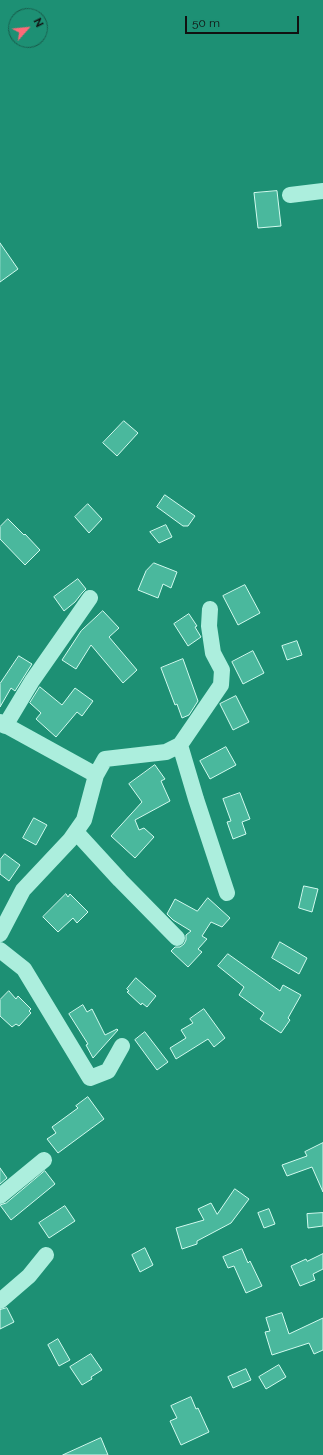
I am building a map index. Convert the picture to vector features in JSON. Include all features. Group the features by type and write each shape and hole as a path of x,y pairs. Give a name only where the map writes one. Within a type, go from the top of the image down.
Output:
{"street":[{"path":"290,194 323,191"},
{"path":"90,598 3,724 96,775"},
{"path":"0,934 23,890 76,832 84,820 96,775 105,759 166,752 180,745 221,685 222,670 213,653 209,626 210,609"},
{"path":"180,745 227,893"},
{"path":"76,832 120,880 177,938"},
{"path":"0,950 24,969 90,1078 108,1071 122,1046"},
{"path":"0,1196 44,1160"},
{"path":"0,1301 28,1276 46,1254"}],"building":[{"path":"277,191 281,226 258,228 254,193"},
{"path":"0,243 18,269 0,282"},
{"path":"124,421 138,433 117,456 103,443"},
{"path":"165,495 195,516 188,526 183,526 157,507"},
{"path":"88,504 102,519 89,533 75,517"},
{"path":"8,519 40,550 25,565 0,539 0,527"},
{"path":"166,525 172,537 159,543 150,532"},
{"path":"154,563 177,572 171,588 163,584 158,598 138,590 146,571"},
{"path":"78,579 86,589 75,602 64,611 54,597"},
{"path":"245,585 260,613 238,625 223,596"},
{"path":"103,611 119,628 109,637 137,670 123,683 91,645 76,669 62,660 81,631"},
{"path":"189,614 197,626 195,627 201,637 188,646 174,624"},
{"path":"297,641 302,655 287,660 282,646"},
{"path":"253,651 264,673 243,684 232,662"},
{"path":"19,656 32,664 15,691 11,688 0,707 0,684"},
{"path":"183,659 198,701 189,715 182,718 177,704 175,705 161,668"},
{"path":"40,687 62,705 75,688 93,701 82,716 77,712 56,737 36,719 41,713 30,703"},
{"path":"236,696 249,722 233,730 220,704"},
{"path":"226,747 236,765 210,779 200,761"},
{"path":"155,765 165,779 161,781 170,801 135,820 139,830 144,828 154,837 135,858 111,836 142,802 129,784"},
{"path":"240,793 250,819 242,822 246,834 233,839 227,822 231,821 223,799"},
{"path":"34,818 47,825 36,845 23,838"},
{"path":"5,854 20,865 9,881 0,874 0,860"},
{"path":"304,886 318,889 312,912 299,908"},
{"path":"66,894 68,897 70,894 88,912 77,923 73,918 58,932 43,917"},
{"path":"208,898 230,918 222,927 211,922 202,936 207,939 198,949 202,952 188,967 171,951 175,947 180,947 184,944 186,935 191,931 173,920 167,914 175,899 197,911"},
{"path":"280,942 307,958 299,974 272,958"},
{"path":"228,954 280,991 283,985 301,995 288,1018 290,1020 281,1033 260,1019 264,1013 239,995 244,987 218,966"},
{"path":"136,978 156,996 147,1007 142,1003 141,1005 127,992 129,991 127,989"},
{"path":"9,991 16,999 18,996 31,1009 29,1011 31,1013 19,1026 16,1024 12,1027 0,1016 0,1000"},
{"path":"83,1005 87,1012 92,1009 105,1035 117,1029 118,1030 93,1058 86,1045 88,1044 69,1014"},
{"path":"204,1009 225,1038 214,1047 208,1039 176,1059 170,1048 186,1038 181,1030 193,1023 190,1019"},
{"path":"145,1032 168,1062 157,1070 135,1040"},
{"path":"88,1097 104,1119 58,1153 47,1139 56,1133 52,1127 78,1108 76,1106"},
{"path":"323,1143 323,1192 312,1167 287,1176 282,1165 307,1156 305,1152"},
{"path":"0,1168 7,1178 0,1184"},
{"path":"45,1171 55,1184 11,1220 0,1205 6,1203"},
{"path":"235,1189 249,1199 231,1223 197,1241 197,1244 182,1249 176,1228 204,1220 198,1209 211,1203 217,1214"},
{"path":"65,1206 75,1221 49,1238 39,1223"},
{"path":"269,1209 275,1224 264,1228 258,1213"},
{"path":"323,1213 323,1226 308,1228 307,1214"},
{"path":"145,1248 153,1265 140,1272 132,1255"},
{"path":"242,1249 248,1263 250,1261 262,1286 246,1293 234,1266 228,1268 223,1257"},
{"path":"323,1254 323,1269 313,1274 315,1280 300,1286 291,1266 306,1259 307,1261"},
{"path":"7,1308 14,1322 0,1329 0,1310"},
{"path":"282,1313 289,1334 323,1318 323,1350 314,1354 309,1343 272,1355 265,1332 270,1331 266,1318"},
{"path":"58,1339 70,1360 59,1366 48,1345"},
{"path":"91,1354 102,1370 82,1385 70,1367"},
{"path":"279,1365 286,1377 266,1389 259,1377"},
{"path":"246,1369 251,1380 233,1388 228,1377"},
{"path":"191,1397 209,1432 181,1445 170,1421 177,1418 171,1406"},
{"path":"101,1438 108,1455 63,1455"}]}
